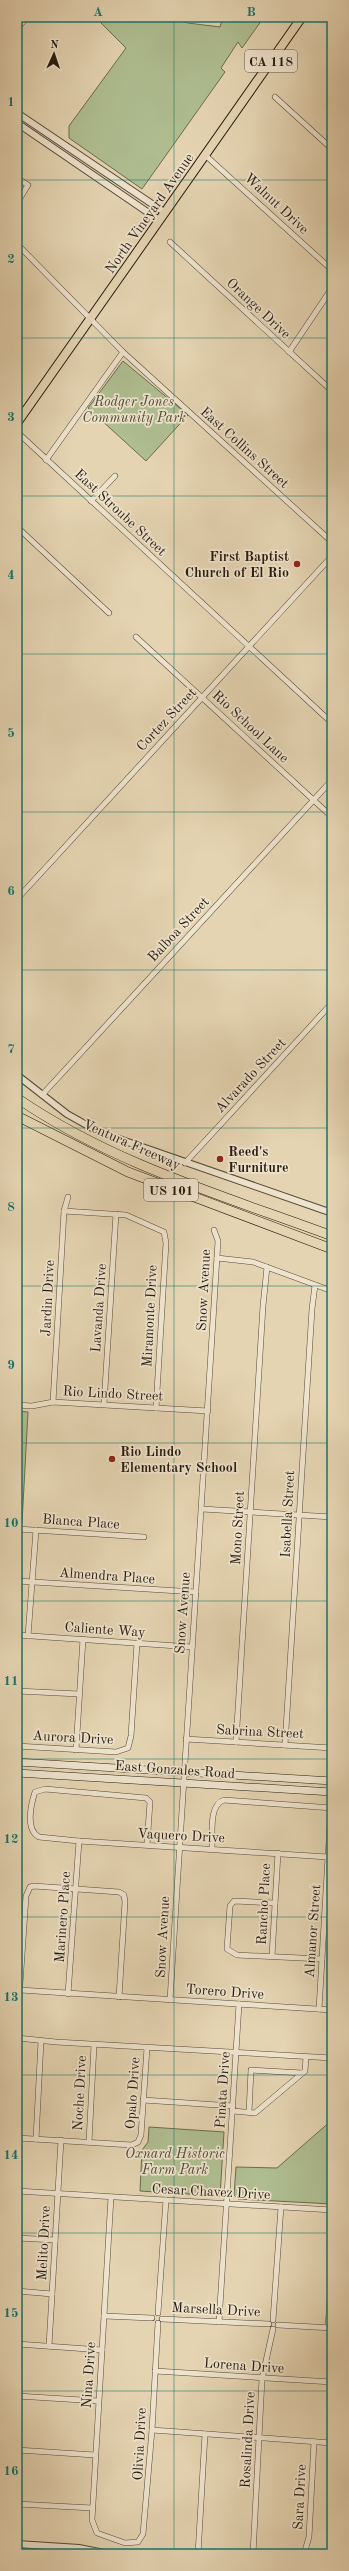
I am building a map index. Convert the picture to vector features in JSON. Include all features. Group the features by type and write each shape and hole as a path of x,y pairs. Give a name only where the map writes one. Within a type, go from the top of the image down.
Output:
{"highway":[{"name":"Ventura Freeway","path":"17,1098 71,1132 112,1153 332,1236"},
{"name":"Ventura Freeway","path":"17,1116 128,1172 332,1249"},
{"path":"275,1215 332,1229"}],"main road":[{"name":"North Vineyard Avenue","path":"17,424 302,17"},
{"name":"East Gonzales Road","path":"17,1762 332,1781"},
{"name":"East Gonzales Road","path":"17,1773 331,1792"}],"street":[{"path":"17,28 28,17"},
{"path":"275,97 332,149"},
{"path":"17,112 164,212"},
{"path":"17,123 159,220"},
{"name":"Walnut Drive","path":"205,155 332,270"},
{"path":"17,178 28,185 17,203"},
{"name":"Orange Drive","path":"170,242 332,391"},
{"name":"East Collins Street","path":"17,244 123,352 332,542"},
{"path":"289,352 332,288"},
{"path":"46,460 123,352"},
{"name":"East Stroube Street","path":"17,432 332,723"},
{"path":"91,501 115,476"},
{"path":"17,527 109,613"},
{"name":"Cortez Street","path":"17,899 332,556"},
{"name":"Rio School Lane","path":"136,637 332,817"},
{"name":"Balboa Street","path":"42,1095 332,780"},
{"name":"Alvarado Street","path":"185,1163 332,1003"},
{"path":"17,1075 67,1114 99,1132 332,1213"},
{"name":"Jardin Drive","path":"53,1402 64,1211 68,1197"},
{"path":"64,1211 116,1214"},
{"name":"Miramonte Drive","path":"116,1214 159,1228 164,1232 166,1239 156,1408"},
{"name":"Lavanda Drive","path":"104,1404 116,1214"},
{"name":"Snow Avenue","path":"170,2000 218,1241 214,1230"},
{"path":"217,1258 247,1260 332,1291"},
{"name":"Mono Street","path":"236,1742 265,1274 267,1268"},
{"name":"Isabella Street","path":"285,1745 315,1285"},
{"name":"Rio Lindo Street","path":"17,1405 32,1406 53,1402 208,1411"},
{"path":"202,1509 332,1517"},
{"name":"Blanca Place","path":"17,1529 144,1537"},
{"path":"28,1636 36,1530"},
{"name":"Almendra Place","path":"17,1581 196,1592"},
{"name":"Caliente Way","path":"17,1636 192,1647"},
{"path":"76,1750 83,1639"},
{"name":"Aurora Drive","path":"17,1746 116,1752 128,1748 131,1736 137,1643"},
{"path":"17,1691 79,1694"},
{"name":"Sabrina Street","path":"186,1739 332,1748"},
{"path":"331,1792 332,1766"},
{"name":"Vaquero Drive","path":"147,1845 150,1802 141,1796 39,1789 35,1792 32,1800 30,1829 34,1835 44,1838 79,1841 328,1856"},
{"path":"212,1849 214,1807 219,1802 224,1800 331,1807"},
{"name":"Almanor Street","path":"319,2009 331,1807"},
{"name":"Marinero Place","path":"68,1994 79,1841"},
{"name":"Rancho Place","path":"272,1956 278,1853"},
{"path":"17,2028 26,1896 30,1887 39,1886 118,1892 124,1895 125,1902 119,1997"},
{"path":"275,1903 234,1901 230,1906 227,1948 237,1955 322,1959"},
{"name":"Torero Drive","path":"20,1990 332,2010"},
{"name":"Pinata Drive","path":"219,2322 239,2004"},
{"path":"17,2038 94,2045 332,2058"},
{"path":"36,2139 41,2041"},
{"name":"Noche Drive","path":"89,2142 94,2045"},
{"name":"Opalo Drive","path":"89,2142 132,2145 140,2140 147,2048"},
{"path":"144,2100 233,2109 255,2113 305,2071 306,2057"},
{"path":"248,2112 251,2070 302,2073"},
{"path":"17,2138 89,2142"},
{"name":"Melito Drive","path":"48,2346 61,2140"},
{"name":"Cesar Chavez Drive","path":"17,2191 332,2210"},
{"name":"Nina Drive","path":"111,2197 92,2525 96,2532 116,2540"},
{"path":"158,2313 152,2318 158,2323 162,2318 158,2313 166,2200"},
{"path":"273,2320 278,2325 273,2329 269,2324 273,2320 281,2207"},
{"path":"17,2238 55,2240"},
{"path":"330,2328 332,2270"},
{"path":"17,2291 52,2294"},
{"name":"Marsella Drive","path":"104,2316 152,2318"},
{"name":"Marsella Drive","path":"162,2318 269,2324"},
{"name":"Olivia Drive","path":"116,2540 133,2544 138,2542 143,2534 152,2430 158,2323"},
{"name":"Marsella Drive","path":"278,2325 330,2328"},
{"name":"Rosalinda Drive","path":"253,2554 262,2379 273,2329"},
{"path":"17,2344 102,2350"},
{"name":"Lorena Drive","path":"155,2371 262,2379 332,2382"},
{"path":"17,2396 98,2401"},
{"path":"152,2430 332,2443"},
{"path":"198,2554 205,2434"},
{"name":"Sara Drive","path":"304,2554 308,2537 314,2442"},
{"path":"17,2450 95,2455"},
{"path":"17,2504 92,2508"},
{"path":"17,2544 79,2548 109,2554"},
{"path":"46,2546 46,2554"},
{"path":"17,2552 54,2554"}],"green space":[{"path":"95,17 169,17 188,23 220,27 223,17 264,17 242,48 238,42 221,68 225,72 142,189 69,138 69,126 126,48"},
{"name":"Rodger Jones Community Park","path":"123,361 188,415 146,461 88,408"},
{"path":"17,1411 28,1412 22,1523 17,1523"},
{"path":"332,2120 332,2204 238,2199 234,2195 236,2167 277,2168"},
{"name":"Oxnard Historic Farm Park","path":"149,2127 224,2132 220,2196 140,2191 142,2150 148,2142"}],"place":[{"name":"First Baptist Church of El Rio","path":"297,564"},
{"name":"Reed's Furniture","path":"220,1159"},
{"name":"Rio Lindo Elementary School","path":"112,1459"}]}
